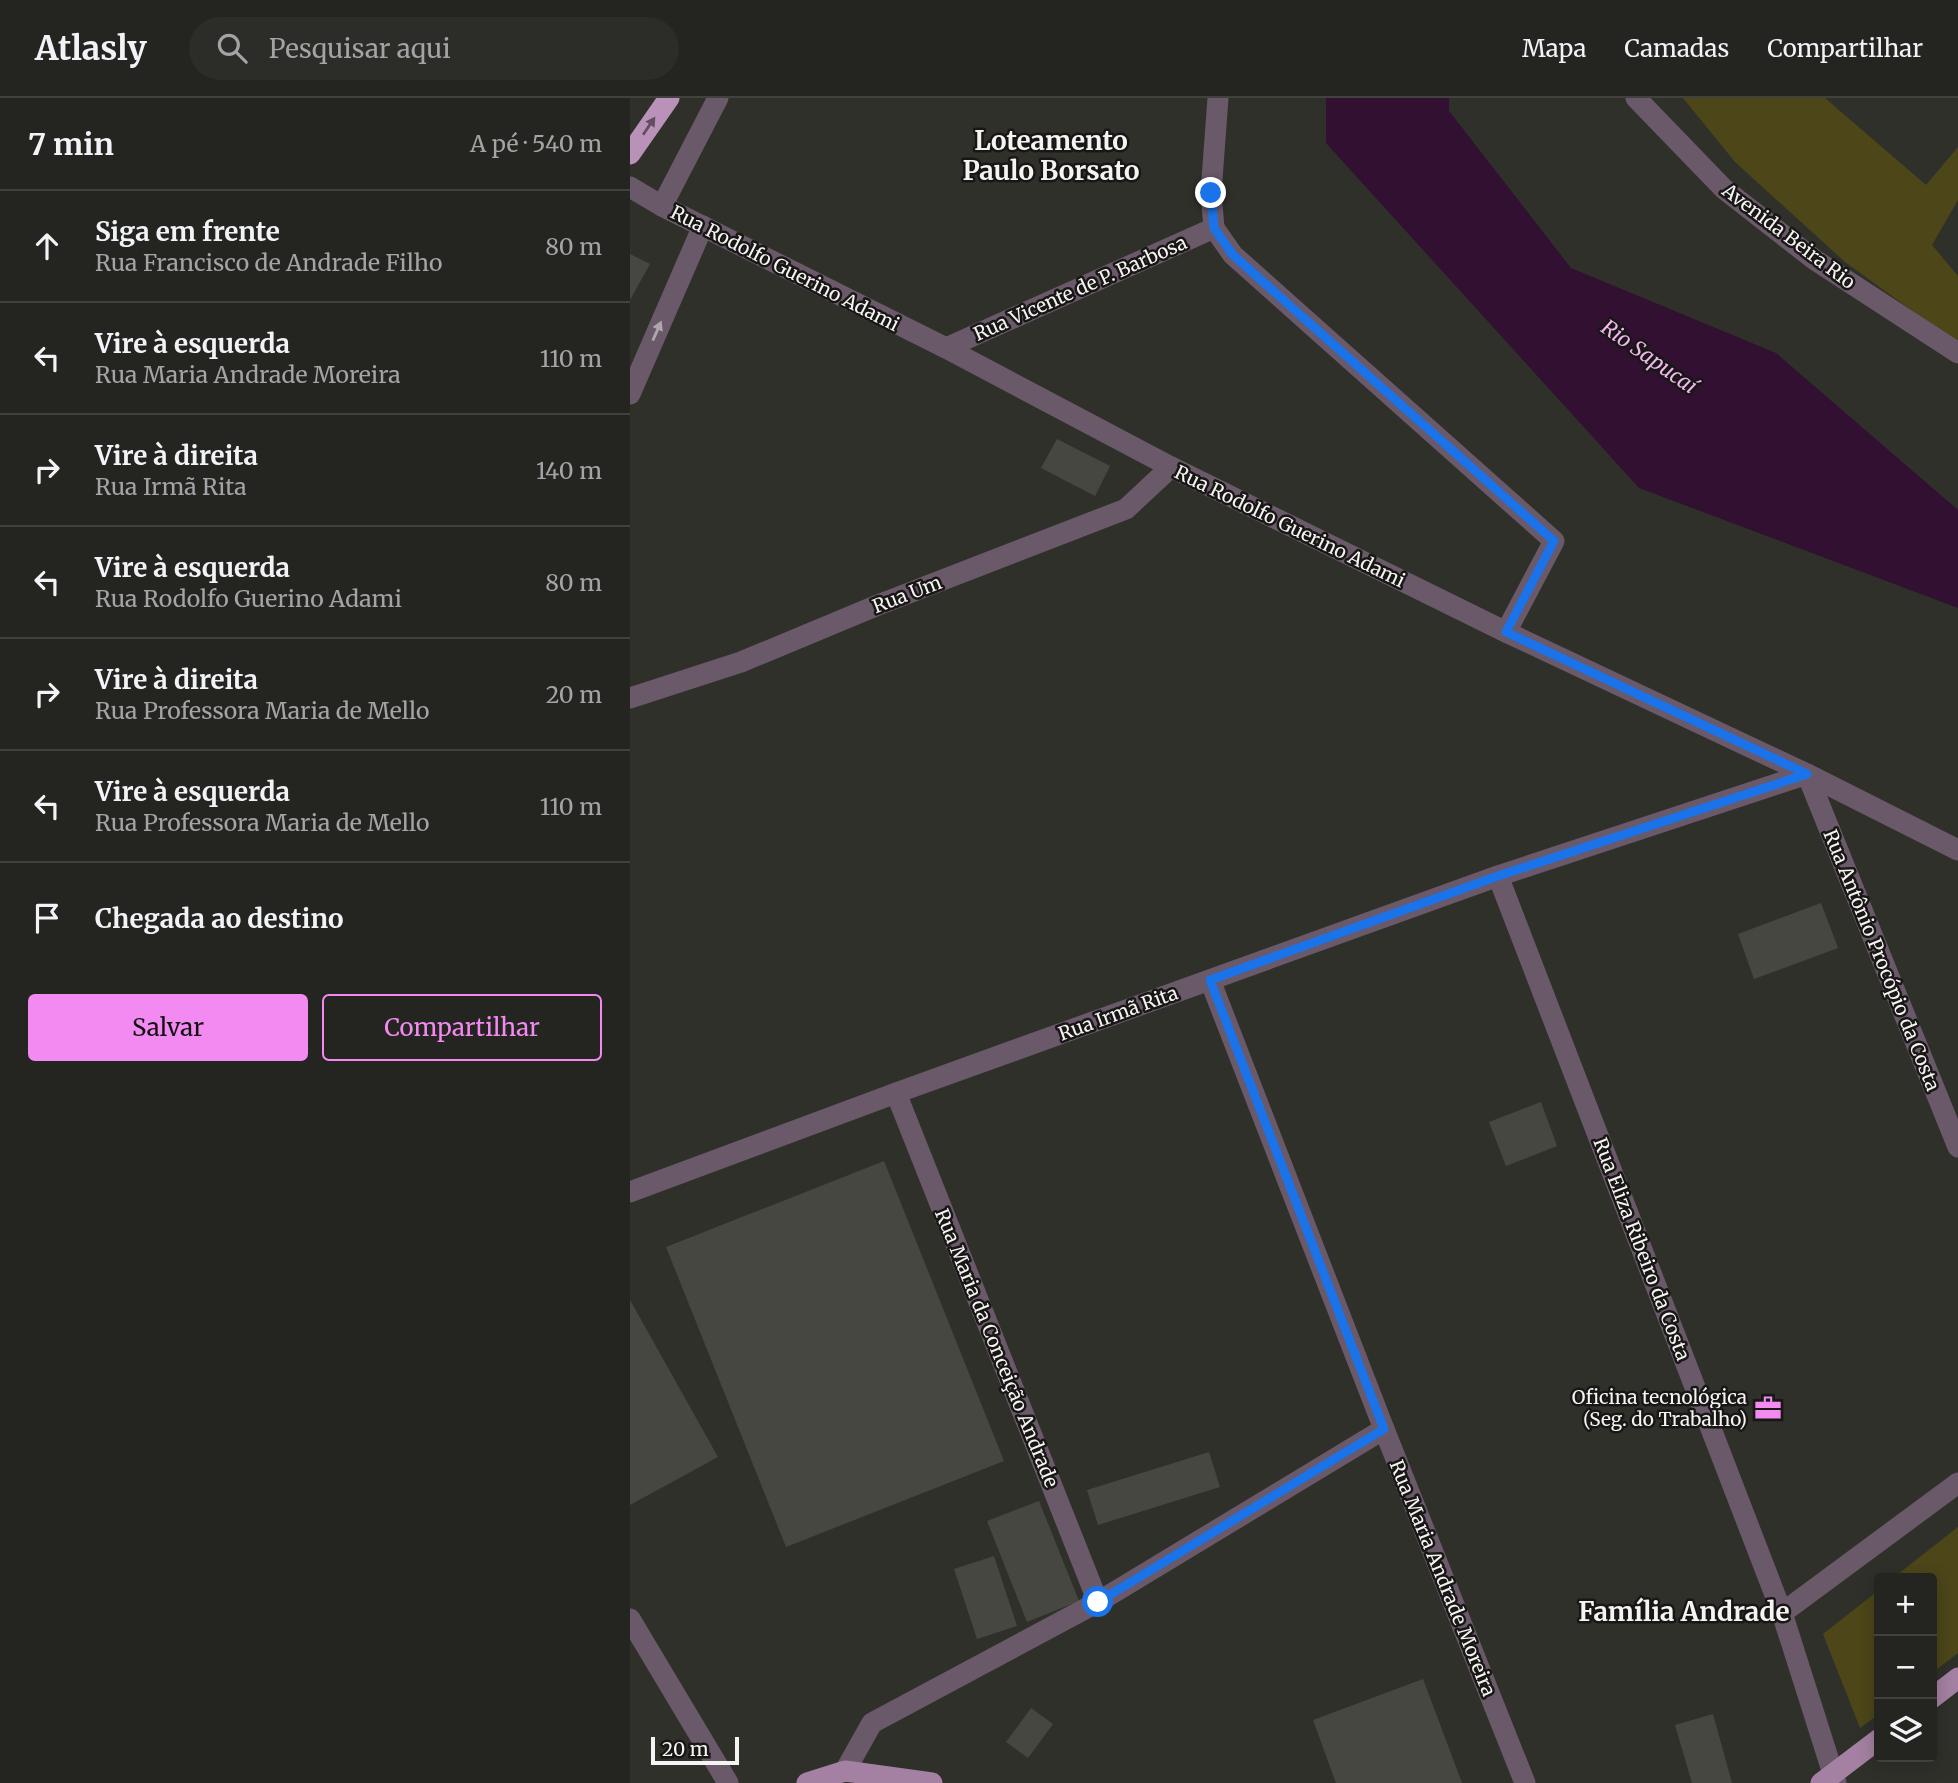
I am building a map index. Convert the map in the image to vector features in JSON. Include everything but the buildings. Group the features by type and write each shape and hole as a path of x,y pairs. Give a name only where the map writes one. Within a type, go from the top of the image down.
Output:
{"highway":[{"path":"630,154 668,98"}],"main road":[{"path":"1937,1694 1958,1678"},
{"path":"1830,1780 1874,1743"},
{"path":"807,1783 845,1771 932,1783"}],"street":[{"path":"662,206 718,98"},
{"path":"1218,98 1211,193 1214,228 1233,255 1554,541 1506,632"},
{"name":"Avenida Beira Rio","path":"1636,98 1724,189 1815,260 1958,353"},
{"name":"Rua Rodolfo Guerino Adami","path":"630,187 662,206 946,348 1171,467 1506,632 1807,774 1958,850"},
{"path":"630,394 703,226"},
{"name":"Rua Vicente de P. Barbosa","path":"946,348 1214,228"},
{"name":"Rua Um","path":"630,698 741,663 878,605 1126,509 1171,467"},
{"name":"Rua Irmã Rita","path":"630,1192 1498,876 1807,774"},
{"name":"Rua Antônio Procópio da Costa","path":"1807,774 1958,1147"},
{"name":"Rua Eliza Ribeiro da Costa","path":"1498,876 1782,1613 1830,1780"},
{"name":"Rua Maria Andrade Moreira","path":"1210,980 1525,1783"},
{"name":"Rua Maria da Conceição Andrade","path":"896,1093 1098,1602"},
{"path":"845,1771 873,1723 1098,1602 1384,1429"},
{"path":"1782,1613 1958,1483"},
{"path":"630,1619 728,1783"}],"shaded area":[{"path":"1683,98 1825,98 1926,185 1958,147 1958,200 1932,245 1958,276 1958,344 1845,262 1735,162"},
{"path":"1958,1527 1958,1653 1937,1669 1937,1573 1899,1573"},
{"path":"1874,1594 1874,1718 1860,1728 1823,1634"}],"water":[{"name":"Rio Sapucaí","path":"1326,98 1449,98 1449,111 1571,268 1776,353 1958,510 1958,608 1639,488 1326,143"}],"place":[{"name":"Oficina tecnológica (Seg. do Trabalho)","path":"1768,1408"}],"district":[{"name":"Loteamento Paulo Borsato","path":"1051,156"},
{"name":"Família Andrade","path":"1684,1612"}],"route":[{"path":"1098,1602 1384,1429 1210,980 1498,876 1807,774 1506,632 1554,541 1233,255 1214,228 1211,193"}]}
